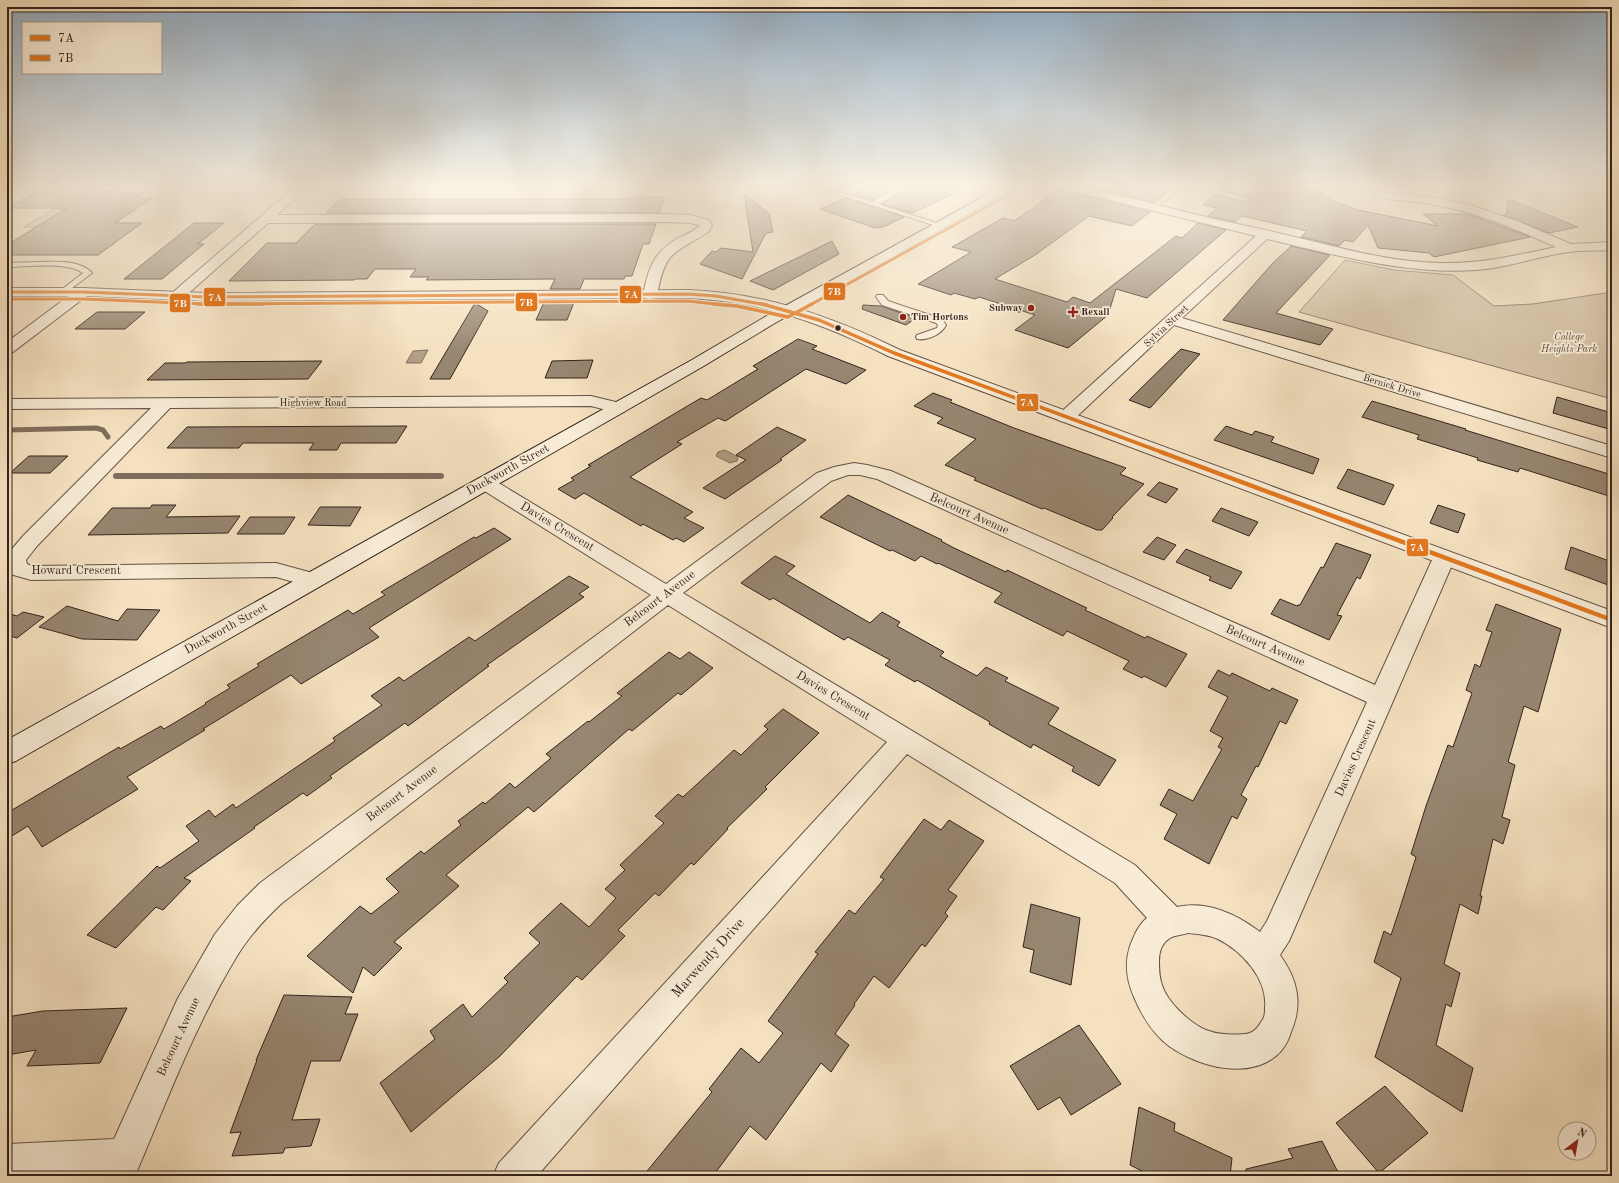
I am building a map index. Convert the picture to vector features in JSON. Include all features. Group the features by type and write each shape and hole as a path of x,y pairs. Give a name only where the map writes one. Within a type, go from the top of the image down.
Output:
{"street":[{"path":"176,296 238,242"},
{"path":"650,295 658,264 662,258 681,242"},
{"name":"Duckworth Street","path":"7,753 618,408 787,310 911,242"},
{"name":"Sylvia Street","path":"1066,417 1256,242"},
{"path":"1300,242 1368,258 1406,264 1441,267 1494,264 1569,248 1612,246"},
{"path":"1555,242 1569,248"},
{"path":"7,292 83,292 176,296 300,297 688,294 764,303 855,335 894,353 1612,620"},
{"path":"7,349 83,292"},
{"name":"Bernick Drive","path":"1172,320 1612,452"},
{"name":"Highview Road","path":"7,404 591,401 618,408"},
{"name":"Howard Crescent","path":"166,403 30,541 15,559 18,569 31,573 276,570 312,580"},
{"name":"Belcourt Avenue","path":"121,1166 190,1010 226,945 248,916 272,893 666,594 824,477 845,469 856,469 884,476 1382,698"},
{"name":"Davies Crescent","path":"485,483 1125,874 1171,922"},
{"name":"Davies Crescent","path":"1262,955 1278,931 1444,558"},
{"name":"Marwendy Drive","path":"512,1176 905,739"},
{"path":"1188,918 1221,925 1246,939 1262,955 1276,976 1283,999 1281,1021 1271,1039 1253,1050 1230,1052 1204,1046 1180,1032 1170,1023 1160,1013 1146,991 1142,968 1144,947 1155,932 1171,922 1188,918"},
{"path":"7,1162 121,1166"}],"lane":[{"path":"7,265 63,265 85,270 88,273 64,292"},
{"path":"880,297 885,302 939,321 942,325 940,329 933,333 920,337"}],"green space":[{"name":"College Heights Park","path":"1345,260 1394,270 1453,275 1494,306 1533,304 1612,292 1612,399 1299,312"}],"shaded area":[{"path":"428,350 421,363 406,363 413,351"},
{"path":"725,450 738,457 737,461 730,463 716,456 718,452"}],"building":[{"path":"12,242 116,242 98,255 7,255 7,245"},
{"path":"170,242 200,242 198,244 204,244 162,279 124,279"},
{"path":"650,242 649,244 643,244 632,276 625,276 624,279 584,279 580,289 550,289 555,279 426,280 429,277 410,277 416,269 375,269 367,279 354,280 229,281 267,243"},
{"path":"752,242 761,242 742,279 700,264 712,251 716,252 721,248 753,252"},
{"path":"830,242 833,242 839,254 773,290 750,281"},
{"path":"960,242 1053,242 1035,255 995,279 1067,302 1073,297 1090,303 1168,242 1212,242 1147,298 1116,289 1108,315 1068,348 1015,330 1035,315 979,297 975,299 954,293 951,295 918,284 971,252 952,247"},
{"path":"1323,242 1343,242 1339,246"},
{"path":"1375,242 1505,242 1434,257 1429,253 1378,248"},
{"path":"1291,246 1330,255 1276,313 1333,329 1320,345 1223,320 1271,265"},
{"path":"545,300 575,300 567,320 536,320"},
{"path":"475,303 488,311 450,379 430,379"},
{"path":"863,305 881,306 916,318 906,325 862,309"},
{"path":"97,312 145,312 125,329 75,329"},
{"path":"798,339 817,346 812,349 866,370 846,384 806,369 727,420 725,421 718,418 677,442 682,444 630,477 693,512 684,518 704,528 684,542 676,538 673,540 643,524 641,526 584,493 575,499 558,489 574,480 571,478 591,466 588,465 701,398 707,400 758,369 753,366"},
{"path":"1181,349 1200,354 1150,408 1129,400"},
{"path":"593,360 587,378 545,378 552,361"},
{"path":"322,361 308,379 147,380 165,363"},
{"path":"933,393 952,400 950,402 1014,428 1126,468 1120,474 1144,484 1112,517 1113,518 1102,530 1097,530 1044,508 1042,509 974,480 976,478 945,465 976,439 937,423 943,418 914,406"},
{"path":"1557,397 1612,413 1612,430 1553,413"},
{"path":"1372,401 1612,475 1612,497 1520,468 1518,472 1477,460 1478,458 1417,439 1419,435 1362,417"},
{"path":"407,426 396,443 341,443 337,450 309,450 314,443 243,443 239,448 167,448 187,427"},
{"path":"1226,426 1252,435 1255,431 1274,437 1271,442 1319,459 1313,474 1214,440"},
{"path":"777,427 806,440 780,459 782,460 725,499 703,488 746,460 736,455"},
{"path":"29,456 68,456 50,473 10,473"},
{"path":"1348,469 1394,485 1384,505 1337,488"},
{"path":"1159,482 1178,489 1166,503 1147,495"},
{"path":"848,495 942,540 941,541 954,548 1006,572 1007,570 1087,608 1085,610 1145,638 1147,636 1187,654 1166,687 1144,676 1142,678 1123,669 1129,661 1067,631 1063,636 994,602 1002,593 921,556 915,561 892,550 890,551 820,517"},
{"path":"152,505 176,505 166,517 240,516 228,533 88,535 112,508 150,508"},
{"path":"1438,505 1465,514 1458,533 1430,523"},
{"path":"320,507 361,507 350,526 308,525"},
{"path":"1221,508 1258,522 1249,536 1212,521"},
{"path":"250,517 295,517 284,534 237,534"},
{"path":"494,528 511,539 369,628 379,637 301,684 291,675 203,729 205,730 127,777 138,789 42,847 28,826 7,839 7,813 119,747 120,749 161,726 164,729 230,688 227,685 259,666 257,664 348,610 353,614 385,595 381,592 474,537 476,538"},
{"path":"1157,537 1176,545 1164,560 1143,552"},
{"path":"1336,543 1371,555 1360,579 1357,577 1337,615 1342,616 1329,640 1271,614 1280,599 1297,606 1300,605 1321,567 1323,568"},
{"path":"1571,547 1612,562 1612,570 1608,585 1565,569"},
{"path":"1186,549 1242,572 1231,589 1209,580 1211,577 1176,562"},
{"path":"775,556 795,566 786,574 870,623 882,612 900,622 897,626 944,652 940,656 977,676 986,667 1008,678 1005,681 1059,708 1048,724 1116,760 1099,786 1072,771 1074,767 1033,744 1031,748 989,724 990,722 917,680 915,682 885,665 890,660 848,637 844,640 773,598 770,600 741,583"},
{"path":"569,576 589,587 579,594 584,597 487,665 489,666 408,726 405,723 330,776 332,778 307,796 303,793 184,878 191,881 163,910 156,907 116,948 87,935 157,866 160,868 199,841 186,826 209,810 215,817 233,804 236,808 335,741 333,738 382,705 371,696 399,677 404,681 469,637 475,641"},
{"path":"1496,604 1561,629 1538,712 1524,706 1508,762 1515,765 1502,817 1510,820 1503,844 1493,839 1480,896 1482,896 1478,914 1460,904 1444,964 1460,973 1451,1007 1446,1004 1436,1045 1473,1068 1462,1112 1375,1057 1401,978 1374,962 1384,931 1391,935 1416,857 1411,854 1426,806 1448,745 1453,747 1472,693 1466,690 1475,664 1480,667 1492,632 1486,630"},
{"path":"67,606 118,621 127,609 160,610 137,640 82,639 39,627"},
{"path":"23,612 44,617 17,638 7,635 7,613 17,616"},
{"path":"669,652 680,659 689,652 713,668 681,695 678,693 632,731 629,729 534,812 528,807 446,875 459,886 394,942 402,948 374,976 363,967 353,993 307,956 360,906 371,914 399,892 386,879 421,851 424,854 461,825 458,821 483,802 485,804 510,783 515,788 551,758 546,754 622,696 617,693"},
{"path":"1218,670 1230,676 1232,673 1270,691 1272,688 1298,700 1286,724 1280,721 1258,767 1256,766 1241,795 1247,799 1237,819 1232,816 1209,864 1164,839 1177,814 1160,805 1169,789 1193,801 1222,749 1218,747 1223,738 1210,731 1228,697 1208,687"},
{"path":"783,709 819,733 765,787 767,789 727,828 728,829 694,865 691,863 659,896 655,893 618,930 625,936 582,980 577,976 500,1056 411,1132 380,1083 435,1039 430,1031 463,1004 472,1017 508,982 504,978 540,943 529,933 561,903 589,927 616,898 605,889 625,870 620,865 664,823 655,816 678,794 683,797 734,750 741,755 768,729 764,726"},
{"path":"924,819 941,830 949,820 984,841 948,890 957,896 945,913 948,916 925,947 922,944 889,988 874,976 854,1004 855,1005 835,1034 849,1045 831,1072 821,1063 766,1140 750,1126 713,1176 643,1176 712,1092 709,1089 741,1048 759,1063 783,1033 768,1021 818,954 815,952 849,910 855,914 884,879 880,877"},
{"path":"1031,904 1080,918 1071,985 1030,972 1034,950 1023,947"},
{"path":"284,995 352,997 345,1014 358,1014 340,1061 311,1061 292,1120 320,1119 311,1146 285,1148 283,1153 232,1156 241,1132 230,1133 256,1060"},
{"path":"127,1008 100,1063 27,1066 36,1050 7,1055 7,1017 43,1011"},
{"path":"1079,1025 1121,1084 1071,1115 1060,1097 1038,1110 1010,1066"},
{"path":"1385,1086 1428,1133 1379,1173 1336,1123"},
{"path":"1139,1107 1175,1123 1174,1131 1232,1158 1230,1176 1152,1176 1130,1165"},
{"path":"1322,1141 1340,1176 1246,1176 1246,1169 1293,1158 1288,1149"}],"waterway":[{"path":"7,430 96,428 103,430 108,437"},
{"path":"116,476 441,476"}],"transit line":[{"name":"7B","path":"7,299 83,299 206,304 688,301 737,306 788,317 923,242"},
{"name":"7A","path":"7,292 83,292 206,297 688,294 716,296 769,305 819,320 894,353 1612,620"}],"place":[{"name":"Subway","path":"1031,308"},
{"name":"Rexall","path":"1073,312"},
{"name":"Tim Hortons","path":"903,317"}]}
